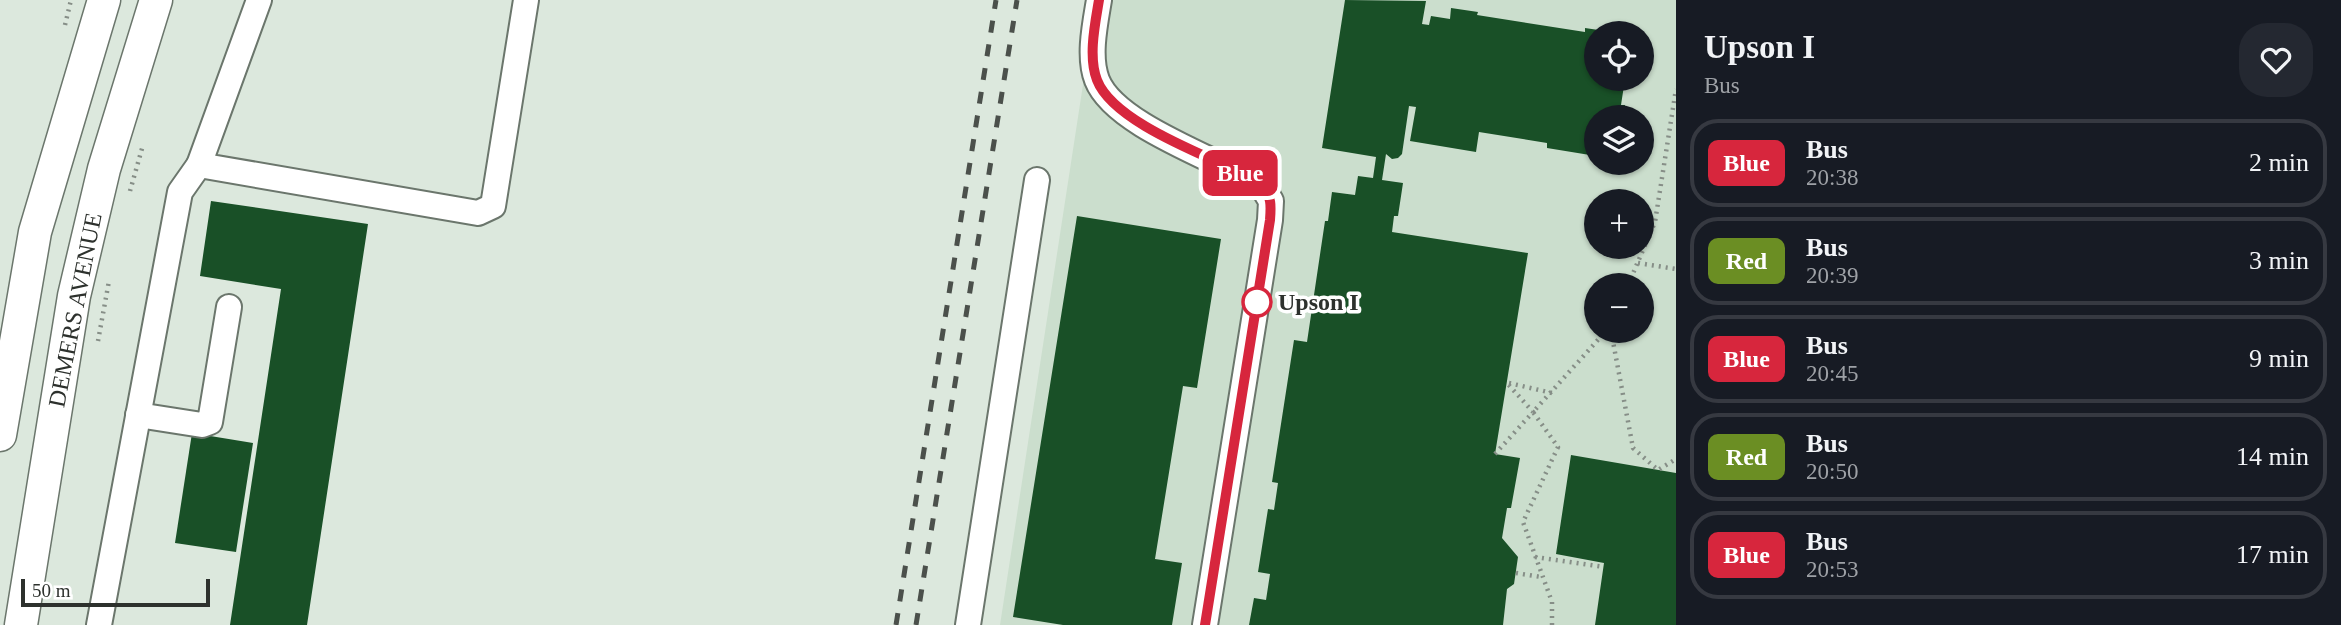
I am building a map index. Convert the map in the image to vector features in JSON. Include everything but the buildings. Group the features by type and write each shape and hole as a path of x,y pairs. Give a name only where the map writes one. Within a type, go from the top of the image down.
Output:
{"main road":[{"name":"DEMERS AVENUE","path":"0,435 35,232 104,0"},
{"name":"DEMERS AVENUE","path":"15,606 74,296 104,169 156,0"}],"street":[{"path":"99,625 180,192 199,165 259,0"},
{"path":"199,165 478,213 493,206 526,0"},
{"path":"1099,0 1094,58 1096,79 1106,97 1144,126 1245,175 1262,186 1271,201 1269,228 1205,625"},
{"path":"968,625 1037,180"},
{"path":"138,415 202,425 210,422 229,307"}],"path":[{"path":"1633,273 1655,222 1676,89"},
{"path":"129,196 144,144"},
{"path":"1638,263 1676,269"},
{"path":"97,344 110,276"},
{"path":"1495,454 1598,343"},
{"path":"1611,343 1633,448 1658,470 1676,459"},
{"path":"1552,625 1552,602 1523,523 1558,447 1533,412 1507,383 1553,393"},
{"path":"1535,557 1604,567"},
{"path":"1516,573 1542,577"}],"shaded area":[{"path":"1096,0 1676,0 1676,625 1000,625"}],"railway":[{"path":"896,625 996,0"},
{"path":"916,625 1017,0"}],"bus line":[{"name":"Blue","path":"1099,0 1094,58 1096,79 1106,97 1144,126 1245,175 1262,186 1271,201 1205,625"}],"place":[{"name":"Upson I","path":"1257,302"}]}
